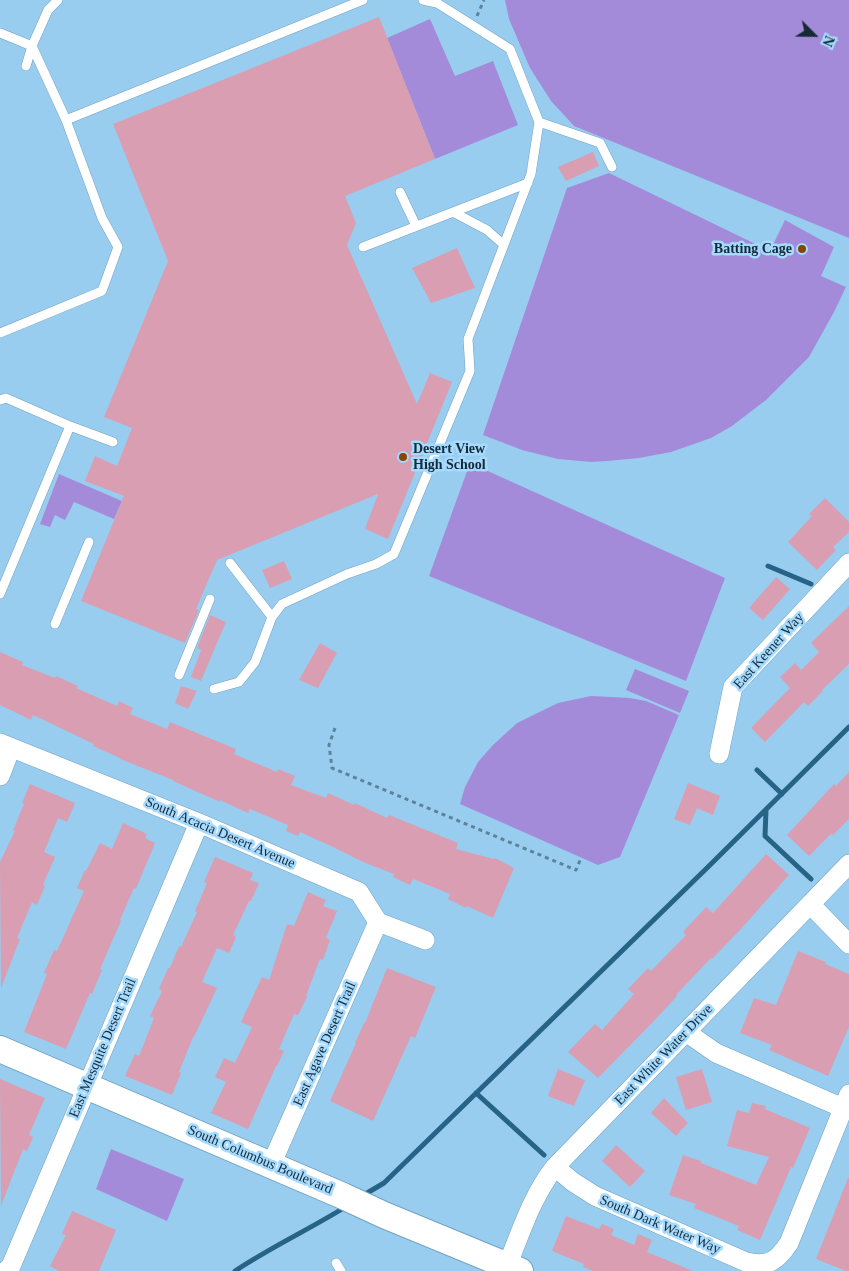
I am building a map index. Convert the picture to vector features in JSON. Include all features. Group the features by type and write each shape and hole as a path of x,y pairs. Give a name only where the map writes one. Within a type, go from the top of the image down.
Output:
{"street":[{"name":"East Keener Way","path":"719,754 733,687 849,563"},
{"path":"0,776 6,746"},
{"name":"South Acacia Desert Avenue","path":"6,746 199,823 359,892 378,922"},
{"name":"East Mesquite Desert Trail","path":"6,1271 11,1266 199,823"},
{"name":"East White Water Drive","path":"514,1268 533,1202 555,1167 849,864"},
{"path":"810,904 849,944"},
{"path":"378,922 426,940"},
{"name":"East Agave Desert Trail","path":"271,1165 378,922"},
{"path":"686,1032 716,1053 846,1101 789,1242 774,1266"},
{"name":"South Columbus Boulevard","path":"0,1049 384,1215 514,1268"},
{"name":"South Dark Water Way","path":"555,1167 594,1196 746,1262 774,1266"}],"lane":[{"path":"26,66 32,46 48,10 58,0"},
{"path":"66,120 363,0"},
{"path":"214,689 238,682 256,662 272,616 282,604 347,574 376,564 394,554 470,371 468,339 531,174 539,122 510,50 436,4 423,0"},
{"path":"0,33 32,46 66,120 102,218 118,247 102,291 0,333"},
{"path":"539,122 600,143 612,167"},
{"path":"363,247 528,183"},
{"path":"400,192 416,226"},
{"path":"453,212 487,230 504,244"},
{"path":"0,400 6,398 70,426 113,442"},
{"path":"0,594 70,426"},
{"path":"55,624 89,542"},
{"path":"230,563 272,616"},
{"path":"178,675 210,599"}],"path":[{"path":"336,728 329,745 332,768 576,870 581,858"}],"shaded area":[{"path":"505,0 849,0 849,238 574,126 551,101 530,68 509,19"},
{"path":"430,19 455,76 493,61 518,125 435,159 387,38"},
{"path":"609,173 770,251 785,220 834,247 821,276 846,287 834,312 809,357 766,400 732,426 711,438 671,452 639,458 591,462 558,459 522,450 483,435 567,188"},
{"path":"470,463 725,578 686,681 429,576"},
{"path":"59,474 122,501 114,519 74,502 65,520 55,515 50,527 40,524"},
{"path":"635,669 689,691 680,713 626,690"},
{"path":"591,696 630,698 646,701 679,715 620,857 598,865 460,804 465,787 478,762 517,723 558,703"},
{"path":"111,1149 184,1179 167,1221 96,1189"}],"building":[{"path":"379,17 435,159 345,196 356,223 347,245 417,404 430,373 452,382 388,539 365,529 378,494 217,560 196,609 199,610 185,643 81,601 124,496 85,481 95,456 117,466 132,428 104,417 168,261 113,124"},
{"path":"593,152 599,166 566,181 558,167"},
{"path":"457,248 475,288 431,303 412,268"},
{"path":"825,498 849,522 849,532 833,547 836,550 817,570 788,542 812,516 809,514"},
{"path":"284,561 292,579 270,588 262,570"},
{"path":"776,577 790,589 763,620 749,608"},
{"path":"849,606 849,664 808,706 804,702 765,742 751,728 790,688 780,677 795,663 801,670 819,652 811,643"},
{"path":"210,615 226,622 201,681 191,677 201,650 197,648"},
{"path":"320,643 337,653 318,688 299,680"},
{"path":"0,652 23,662 22,665 55,678 56,676 78,686 76,688 117,706 119,701 133,708 130,714 167,729 170,722 236,749 234,754 277,772 278,769 295,776 291,785 326,798 328,793 387,818 389,815 458,843 456,849 495,858 514,868 493,918 448,899 450,894 413,879 410,885 393,877 394,874 363,862 300,832 298,836 286,831 288,825 250,809 248,813 220,800 220,802 173,780 120,759 93,746 94,744 33,715 31,720 0,705"},
{"path":"181,686 197,691 188,709 175,703"},
{"path":"849,772 849,819 809,856 787,835 834,784 836,786"},
{"path":"688,783 720,796 713,815 697,808 690,825 674,819"},
{"path":"30,784 75,803 67,822 58,818 44,852 55,857 37,905 32,902 17,938 20,939 1,988 0,862 15,831 13,830"},
{"path":"123,823 147,834 145,838 155,843 136,889 134,888 120,920 92,994 90,993 66,1049 24,1032 47,974 44,973 54,950 57,951 84,891 77,888 85,870 100,843 112,849"},
{"path":"766,854 789,875 740,930 711,958 653,1022 598,1078 568,1052 595,1024 602,1030 634,994 628,989 648,968 651,971 686,935 683,932 706,907 713,913"},
{"path":"215,857 253,873 250,880 259,883 233,935 236,937 229,953 217,948 202,982 217,988 193,1037 172,1095 125,1076 135,1054 139,1056 154,1018 150,1016 162,991 159,989 197,912 195,911 207,883 204,882"},
{"path":"308,892 326,900 323,906 337,911 326,938 330,940 323,960 320,959 307,997 298,1015 294,1014 279,1049 284,1051 248,1129 211,1113 226,1082 215,1077 224,1058 235,1063 252,1027 241,1022 262,977 269,980 287,924 294,926"},
{"path":"798,951 849,974 849,1027 828,1076 769,1050 772,1045 740,1033 754,998 776,1005"},
{"path":"387,968 436,987 415,1038 411,1036 373,1121 330,1101"},
{"path":"558,1069 585,1080 574,1106 548,1096"},
{"path":"702,1069 712,1102 686,1110 676,1077"},
{"path":"0,1079 45,1098 29,1135 33,1137 27,1151 23,1149 1,1206"},
{"path":"664,1098 688,1123 676,1136 651,1113"},
{"path":"752,1103 766,1106 765,1109 810,1128 760,1240 737,1230 739,1226 694,1208 696,1204 669,1195 683,1155 756,1185 769,1157 727,1146 737,1110 749,1113"},
{"path":"616,1145 645,1171 630,1187 602,1161"},
{"path":"848,1178 849,1271 846,1271 816,1259"},
{"path":"72,1211 116,1230 99,1271 59,1271 50,1266 66,1235 62,1234"},
{"path":"566,1216 599,1229 602,1224 614,1229 611,1235 634,1245 638,1234 652,1240 647,1252 693,1271 593,1271 583,1267 584,1264 552,1251"}],"waterway":[{"path":"768,566 811,584"},
{"path":"362,1196 384,1183 849,727"},
{"path":"757,770 782,794"},
{"path":"766,810 765,836 811,879"},
{"path":"476,1093 544,1155"},
{"path":"235,1271 347,1206"}],"place":[{"name":"Batting Cage","path":"802,249"},
{"name":"Desert View High School","path":"403,457"}]}
